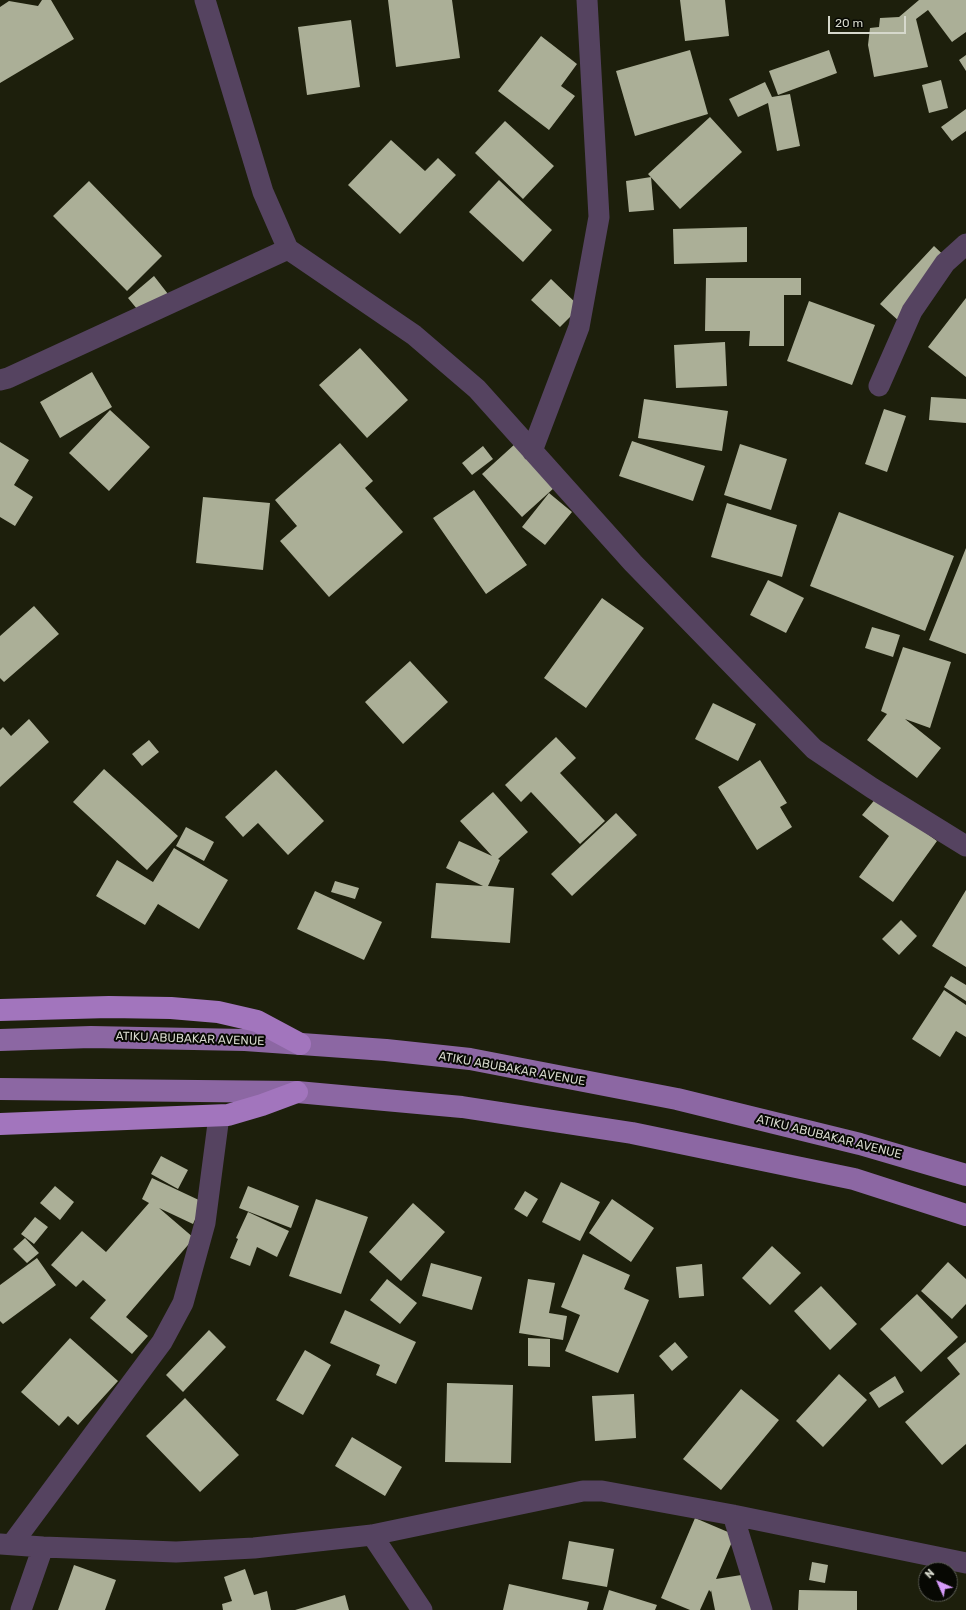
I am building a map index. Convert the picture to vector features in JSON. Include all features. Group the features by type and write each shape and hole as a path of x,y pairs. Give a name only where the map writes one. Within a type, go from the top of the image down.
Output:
{"highway":[{"path":"2,1006 171,1008 218,1012 257,1021 300,1044"},
{"path":"0,1124 219,1116 228,1115 262,1105 297,1092"}],"main road":[{"name":"ATIKU ABUBAKAR AVENUE","path":"0,1040 91,1037 197,1038 386,1050 470,1060 677,1099 860,1144 966,1175"},
{"path":"0,1089 297,1092 462,1107 632,1133 854,1179 966,1215"}],"street":[{"path":"205,0 263,192 288,249 414,335 477,389 633,563 814,749 872,788 966,846"},
{"path":"532,451 579,327 599,217 587,0"},
{"path":"879,386 912,311 946,263 966,244"},
{"path":"0,380 8,378 288,249"},
{"path":"6,1544 162,1342 182,1304 206,1223 219,1116"},
{"path":"6,1544 43,1547 176,1552 254,1548 372,1535 583,1491 602,1491 733,1515 966,1563"},
{"path":"733,1515 762,1610"},
{"path":"372,1535 422,1610"},
{"path":"21,1610 43,1547"}],"building":[{"path":"42,0 51,0 74,39 0,83 0,7 9,1 38,6"},
{"path":"388,0 452,0 460,58 396,67"},
{"path":"680,0 725,0 729,36 685,41"},
{"path":"919,0 966,0 966,32 952,42 928,10 916,19 928,67 874,77 868,45 870,28 879,27 880,18 899,17"},
{"path":"351,20 360,87 307,95 298,27"},
{"path":"541,36 577,64 561,86 575,96 549,130 498,91"},
{"path":"690,50 708,114 635,136 616,71"},
{"path":"829,50 837,73 778,95 769,71"},
{"path":"966,55 966,71 959,60"},
{"path":"941,80 948,108 929,113 922,85"},
{"path":"765,82 772,97 790,94 800,146 777,151 768,103 738,117 729,99"},
{"path":"966,109 966,131 952,141 941,127"},
{"path":"710,117 742,152 680,209 648,174"},
{"path":"505,121 554,166 523,199 475,153"},
{"path":"391,140 425,171 438,158 456,175 400,234 348,185"},
{"path":"651,177 654,210 629,212 626,181"},
{"path":"499,180 552,230 523,262 469,212"},
{"path":"89,181 162,256 127,291 53,216"},
{"path":"747,227 747,262 674,264 673,229"},
{"path":"934,246 954,265 900,322 880,304"},
{"path":"154,276 168,294 142,315 128,298"},
{"path":"706,278 801,278 801,295 784,295 784,346 749,346 750,331 705,331"},
{"path":"551,279 580,307 560,327 531,300"},
{"path":"966,298 966,377 928,347"},
{"path":"809,301 875,325 852,385 787,361"},
{"path":"725,342 727,386 676,388 674,345"},
{"path":"360,348 408,400 367,438 319,385"},
{"path":"92,372 112,407 60,438 40,402"},
{"path":"931,397 966,399 966,423 929,420"},
{"path":"644,399 728,411 722,451 638,438"},
{"path":"884,409 906,416 887,472 865,464"},
{"path":"110,410 150,447 109,491 69,453"},
{"path":"632,441 705,466 693,501 619,476"},
{"path":"0,442 29,460 14,485 33,497 15,526 0,517"},
{"path":"340,443 373,481 365,488 403,532 329,597 280,541 297,526 275,500"},
{"path":"515,444 555,487 522,517 482,474"},
{"path":"740,444 787,459 771,510 724,495"},
{"path":"483,446 493,459 472,475 462,463"},
{"path":"474,490 527,565 486,594 433,518"},
{"path":"549,493 572,512 545,545 522,527"},
{"path":"203,497 270,503 263,570 196,563"},
{"path":"727,503 797,525 782,577 711,557"},
{"path":"839,512 954,556 925,631 810,586"},
{"path":"966,548 966,654 929,640"},
{"path":"768,580 804,598 786,633 750,615"},
{"path":"602,598 644,628 586,708 544,678"},
{"path":"34,606 59,634 4,682 0,678 0,636"},
{"path":"872,627 900,635 893,657 865,648"},
{"path":"903,647 951,662 930,728 905,719 941,748 917,778 867,740 887,714 881,711"},
{"path":"410,661 448,702 403,744 365,702"},
{"path":"713,703 756,724 738,761 695,739"},
{"path":"29,719 49,742 0,787 0,730 3,727 11,736"},
{"path":"556,737 576,758 560,773 605,821 580,844 531,792 521,802 505,785"},
{"path":"149,740 159,752 142,766 132,754"},
{"path":"760,760 787,803 780,807 792,827 757,850 718,787"},
{"path":"104,769 178,836 147,870 73,802"},
{"path":"276,770 324,821 288,855 258,823 243,837 225,817"},
{"path":"493,792 528,832 498,859 500,860 488,886 514,888 510,943 431,938 436,883 483,886 446,868 459,841 492,856 460,821"},
{"path":"877,797 937,841 893,902 859,877 889,836 862,815"},
{"path":"616,813 637,835 572,896 551,874"},
{"path":"186,827 214,842 204,861 176,846"},
{"path":"174,848 228,880 199,929 158,904 145,925 96,896 117,860 153,882"},
{"path":"335,881 359,888 355,899 331,892"},
{"path":"966,890 966,967 932,946"},
{"path":"315,891 382,922 364,960 297,929"},
{"path":"901,920 917,936 899,955 882,939"},
{"path":"951,976 966,985 966,1001 944,987"},
{"path":"944,990 966,1005 966,1037 956,1031 940,1057 912,1039"},
{"path":"161,1156 188,1170 178,1189 151,1174"},
{"path":"152,1178 203,1202 193,1224 159,1208 194,1238 126,1317 148,1336 132,1354 90,1318 106,1300 83,1280 76,1287 51,1265 82,1231 106,1252 149,1203 142,1199"},
{"path":"561,1182 600,1202 580,1241 542,1222"},
{"path":"55,1186 74,1202 60,1220 40,1203"},
{"path":"248,1186 299,1206 291,1228 239,1208"},
{"path":"525,1191 538,1199 527,1217 514,1209"},
{"path":"316,1199 368,1217 341,1294 289,1276"},
{"path":"612,1199 654,1228 631,1262 589,1233"},
{"path":"413,1203 445,1232 401,1281 369,1252"},
{"path":"248,1212 289,1231 277,1257 257,1247 250,1266 230,1258 238,1239 236,1238"},
{"path":"35,1217 48,1227 34,1244 21,1234"},
{"path":"25,1238 39,1253 27,1263 13,1249"},
{"path":"772,1246 801,1273 770,1305 742,1278"},
{"path":"583,1254 630,1275 624,1289 649,1300 618,1373 565,1351 580,1315 561,1307"},
{"path":"37,1258 56,1285 3,1324 0,1321 0,1285"},
{"path":"948,1262 966,1279 966,1304 952,1319 921,1291"},
{"path":"431,1263 482,1277 472,1310 422,1296"},
{"path":"702,1264 704,1296 679,1298 676,1267"},
{"path":"387,1279 417,1303 400,1324 370,1300"},
{"path":"528,1279 555,1283 549,1313 567,1316 563,1340 519,1333"},
{"path":"821,1286 857,1324 830,1350 794,1311"},
{"path":"917,1294 958,1337 921,1372 880,1329"},
{"path":"345,1310 416,1342 396,1384 376,1375 380,1365 330,1343"},
{"path":"209,1330 226,1347 183,1392 166,1375"},
{"path":"70,1338 118,1381 78,1425 68,1416 59,1426 21,1392"},
{"path":"528,1338 550,1339 550,1367 528,1366"},
{"path":"675,1342 688,1357 672,1371 659,1356"},
{"path":"966,1342 966,1444 942,1465 905,1422 960,1374 947,1358"},
{"path":"305,1350 331,1365 303,1415 276,1400"},
{"path":"839,1374 867,1400 823,1447 796,1421"},
{"path":"895,1376 904,1392 879,1408 869,1393"},
{"path":"447,1383 513,1385 511,1463 445,1462"},
{"path":"741,1389 779,1420 721,1490 683,1459"},
{"path":"634,1394 636,1438 595,1441 592,1396"},
{"path":"185,1398 239,1455 200,1492 146,1436"},
{"path":"352,1437 402,1467 385,1496 335,1466"},
{"path":"695,1518 735,1535 716,1579 754,1573 760,1610 715,1610 711,1590 711,1592 709,1590 700,1610 690,1610 661,1598"},
{"path":"569,1541 614,1549 607,1587 562,1579"},
{"path":"812,1562 828,1565 825,1583 809,1580"},
{"path":"74,1565 116,1580 105,1610 58,1610"},
{"path":"245,1569 254,1595 267,1591 271,1610 223,1610 222,1604 232,1601 224,1577"},
{"path":"509,1584 589,1602 587,1610 503,1610"},
{"path":"609,1590 657,1605 655,1610 603,1610"},
{"path":"799,1590 857,1591 857,1610 798,1610"},
{"path":"345,1595 349,1610 295,1610"}]}
